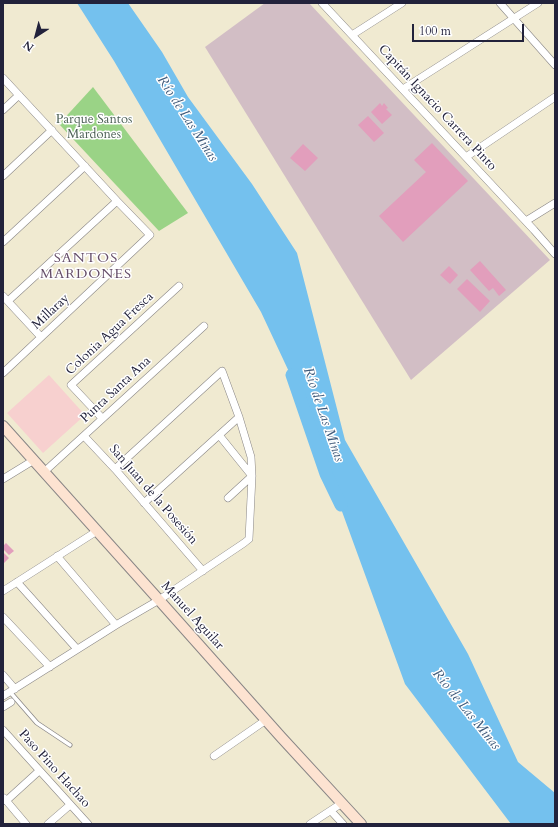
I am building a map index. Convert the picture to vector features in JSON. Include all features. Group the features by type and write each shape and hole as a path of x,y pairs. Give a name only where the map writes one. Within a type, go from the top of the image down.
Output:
{"street":[{"name":"Capitán Ignacio Carrera Pinto","path":"322,3 466,156 555,254"},
{"path":"352,35 402,3"},
{"path":"500,3 555,65"},
{"path":"403,89 538,3"},
{"path":"3,78 117,201 6,299 41,337"},
{"path":"3,110 19,95"},
{"path":"466,156 555,97"},
{"path":"3,176 52,130"},
{"path":"3,242 85,166"},
{"name":"Millaray","path":"3,373 150,235 117,201"},
{"path":"526,221 555,203"},
{"name":"Colonia Agua Fresca","path":"102,418 71,385 179,286"},
{"name":"Punta Santa Ana","path":"44,472 204,326"},
{"path":"3,696 116,625 159,600 249,539 252,476 251,457 222,370 115,469"},
{"path":"144,503 238,417"},
{"name":"Manuel Aguilar","path":"3,427 361,824"},
{"path":"219,435 252,476"},
{"name":"San Juan de la Posesión","path":"84,436 115,469 203,571"},
{"path":"3,479 34,460"},
{"path":"228,498 252,476"},
{"path":"3,591 98,531"},
{"path":"57,556 116,625"},
{"path":"16,582 77,649"},
{"path":"3,617 50,667"},
{"path":"3,675 12,691"},
{"path":"3,707 11,702"},
{"path":"214,756 266,720"},
{"name":"Paso Pino Hachao","path":"3,730 88,824"},
{"path":"3,743 10,737"},
{"path":"26,824 4,799 40,771"},
{"path":"48,824 70,804"},
{"path":"310,824 342,804"},
{"path":"331,811 343,824"}],"lane":[{"path":"12,691 37,724 70,745"}],"shaded area":[{"path":"265,3 309,3 550,260 411,380 205,47"},
{"path":"49,375 85,415 43,453 7,413"}],"green space":[{"name":"Parque Santos Mardones","path":"93,87 188,213 159,231 59,124"}],"water":[{"path":"77,3 128,3 162,52 188,97 252,184 297,253 345,440 468,654 518,762 555,793 555,824 511,824 405,684 298,391 261,312 114,61"}],"building":[{"path":"380,103 382,106 384,103 388,108 386,109 392,115 382,124 371,112"},
{"path":"368,116 384,133 374,142 358,125"},
{"path":"432,143 468,181 403,242 379,216 426,172 414,160"},
{"path":"303,144 318,158 305,171 290,158"},
{"path":"480,261 506,290 499,296 493,288 489,291 470,270"},
{"path":"449,266 458,275 450,284 440,275"},
{"path":"467,279 490,301 480,312 457,289"},
{"path":"6,543 14,551 9,555 3,549 3,546"},
{"path":"3,552 9,558 4,563 3,561"}],"waterway":[{"name":"Río de Las Minas","path":"292,375 326,474 341,505"}],"district":[{"name":"SANTOS MARDONES","path":"86,268"}]}
